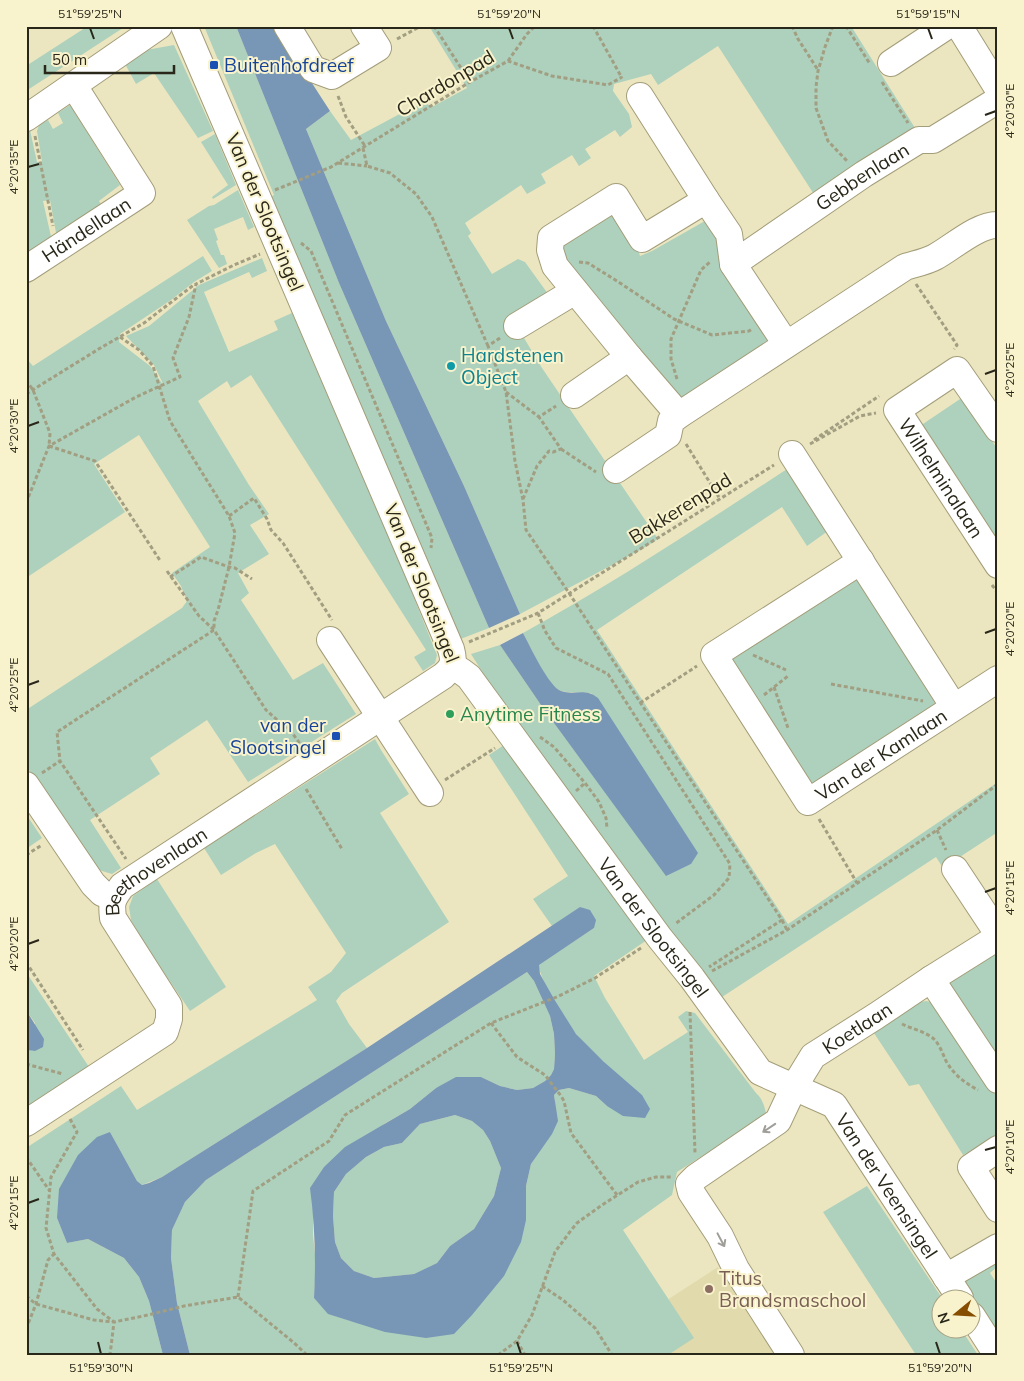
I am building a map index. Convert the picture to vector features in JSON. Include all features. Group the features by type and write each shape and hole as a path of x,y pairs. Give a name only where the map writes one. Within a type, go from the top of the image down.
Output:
{"street":[{"path":"27,118 159,26"},
{"name":"Van der Slootsingel","path":"184,26 287,242 451,649 454,657 452,667 469,677 524,736 603,861 658,937 698,986 760,1072 794,1088"},
{"path":"288,27 313,69 332,76 378,48 364,26"},
{"path":"891,63 947,26"},
{"path":"959,26 998,89"},
{"name":"Händellaan","path":"26,269 142,193 74,86"},
{"path":"640,96 729,234 732,255 786,344"},
{"name":"Gebbenlaan","path":"732,255 919,140 933,140 998,100"},
{"path":"679,416 555,266 550,250 551,238 616,197 642,239 706,200"},
{"path":"616,470 668,435 679,416 905,267 933,258 980,229 998,225"},
{"path":"517,326 575,291"},
{"path":"574,395 630,357"},
{"path":"957,370 998,429"},
{"name":"Wilhelminalaan","path":"957,370 889,403 998,565"},
{"name":"Van der Kamlaan","path":"793,453 954,707"},
{"path":"722,650 861,561"},
{"path":"333,633 380,718 429,792"},
{"name":"Van der Kamlaan","path":"722,650 748,708 808,802 998,679"},
{"name":"Beethovenlaan","path":"28,1118 66,1097 165,1032 169,1019 169,1006 113,918 112,905 122,886 380,718 443,676 452,667"},
{"path":"26,785 93,884 102,893 114,898"},
{"name":"Koetlaan","path":"696,1177 778,1121 794,1088 813,1056 998,936 955,869"},
{"path":"931,979 992,1086"},
{"name":"Van der Veensingel","path":"794,1088 834,1105 953,1288"},
{"path":"998,1149 971,1167 998,1209"},
{"path":"696,1177 689,1184 691,1192 720,1236 736,1270 791,1355"},
{"name":"Van der Veensingel","path":"946,1277 998,1246"},
{"path":"982,1332 997,1355"}],"path":[{"path":"378,48 421,26"},
{"path":"434,26 470,82"},
{"path":"508,61 535,26"},
{"path":"593,26 622,77 640,96"},
{"path":"792,26 818,71"},
{"path":"833,26 818,71 816,108 828,141 846,160 864,174"},
{"name":"Chardonpad","path":"291,184 331,167 470,82 508,61 552,76 608,85 622,77"},
{"path":"332,76 346,117 364,147 367,166"},
{"path":"27,118 32,125 56,240 60,247"},
{"path":"338,163 367,166 390,173 416,194 432,217 506,392 526,530 788,930"},
{"path":"26,394 144,323 196,284 287,242 311,251 432,538 431,555"},
{"path":"720,499 679,416 671,359 671,339 701,270 725,248 732,255"},
{"path":"555,266 568,261 588,263 678,321 712,335 748,332 770,319"},
{"path":"905,267 957,345 952,351 957,370"},
{"path":"49,446 136,397 180,377 173,358 189,317 196,284"},
{"path":"488,346 517,326"},
{"path":"120,337 139,350 153,366 170,420 229,516 235,533 229,567 214,620 214,630"},
{"path":"26,380 33,390 50,433 49,446 26,503"},
{"path":"506,392 539,417 561,449 596,472 616,470"},
{"path":"539,417 574,395"},
{"path":"793,453 889,403"},
{"name":"Bakkerenpad","path":"480,637 538,613 793,453 860,416 889,403"},
{"path":"49,446 95,461 161,562"},
{"path":"523,500 537,466 549,451 554,452 561,449"},
{"path":"229,516 254,498 267,518 271,530 283,543 333,633"},
{"path":"170,577 201,557 235,568 252,579"},
{"path":"167,571 199,616 214,630 266,710 293,734 305,767 342,849"},
{"path":"238,1297 253,1191 328,1141 345,1115 491,1023 559,996 594,978 658,937 714,895 729,878 730,864 608,674 556,648 544,631 538,613"},
{"path":"137,875 60,761 58,732 214,630"},
{"path":"640,703 722,650 786,670"},
{"path":"748,708 788,676"},
{"path":"831,684 954,707"},
{"path":"429,792 524,736 554,747 599,802 606,818 607,842 603,861"},
{"path":"698,986 788,930 937,830 998,784"},
{"name":"Van der Kamlaan","path":"808,802 857,883"},
{"path":"498,1355 518,1341 532,1315 555,1252 568,1233 578,1223 638,1182 656,1177 696,1177 690,1008 698,986 782,920"},
{"path":"26,962 83,1050"},
{"path":"876,1016 893,1020 935,1040 948,1063 965,1083 992,1086"},
{"path":"491,1023 517,1058 545,1075 564,1100 571,1134 617,1195"},
{"path":"26,1064 62,1073 66,1097 77,1132 51,1177 46,1228 54,1254 96,1309 114,1322"},
{"path":"26,1157 49,1191"},
{"path":"26,1329 36,1304 48,1260 54,1254"},
{"path":"542,1286 563,1300 595,1328 612,1355"},
{"path":"26,1296 36,1304 94,1320 114,1322 184,1306 238,1297 307,1355"},
{"path":"110,1355 114,1322"},
{"path":"518,1341 525,1355"},
{"path":"606,1355 607,1348"}],"shaded area":[{"name":"Titus Brandsmaschool","path":"718,1267 775,1355 647,1355 650,1311"}],"green space":[{"path":"88,26 126,26 26,91 26,66"},
{"path":"204,26 236,26 339,283 489,628 458,640 268,198 274,195"},
{"path":"429,26 851,26 920,136 819,202 718,46 658,85 651,74 614,84 613,91 629,114 632,127 620,137 615,130 585,149 591,158 579,166 572,155 541,174 546,183 527,194 521,185 465,223 471,233 468,236 492,274 518,259 525,262 551,298 515,323 542,368 658,539 520,614 464,486 386,321 306,129 330,111 351,140 409,109 427,102 430,108 467,88"},
{"path":"174,45 213,131 198,138 154,73 136,84 124,62 135,52"},
{"path":"70,105 120,185 99,201 103,208 57,238 50,200 43,201 52,241 26,259 26,133 30,130 37,162 42,162 37,131 39,125 48,120 53,129 63,123 58,113"},
{"path":"215,134 236,185 213,199 212,197 228,185 201,142"},
{"path":"238,190 254,227 248,230 243,217 214,229 221,255 224,255 227,264 219,268 187,220"},
{"path":"615,214 637,246 640,256 712,217 728,242 717,249 778,344 686,404 560,258 558,247"},
{"path":"203,256 212,271 120,334 119,342 150,366 164,386 154,365 126,336 149,326 199,285 262,258 267,271 252,278 249,272 204,292 229,352 278,330 274,321 292,313 399,561 437,655 435,663 423,671 414,657 426,650 251,375 231,388 227,381 198,401 249,485 269,514 250,525 269,554 238,573 249,593 241,600 293,680 323,663 356,714 248,782 207,720 150,758 160,774 90,820 121,868 112,874 93,866 26,765 26,710 182,608 187,601 181,586 172,573 210,547 139,435 94,464 125,512 26,578 26,358 33,366"},
{"path":"963,397 998,450 998,545 917,428"},
{"path":"787,469 828,531 807,546 782,507 597,630 788,924 998,782 998,832 943,868 936,857 719,999 488,681 471,654 500,645 543,708 666,875 691,864 591,693 567,692 554,687 544,673 523,633 624,574"},
{"path":"850,579 859,581 937,706 808,792 725,660"},
{"path":"375,739 409,794 380,813 449,922 342,993 336,1001 349,1024 367,1048 162,1177 142,1185 137,1181 110,1132 57,1218 67,1243 88,1239 124,1258 139,1277 149,1301 163,1355 26,1355 26,1148 121,1086 137,1110 317,1000 308,987 331,972 346,953 275,844 256,853 221,875 204,848"},
{"path":"504,745 647,940 594,976 605,998 644,1060 688,1032 678,1017 686,1011 695,1013 763,1102 766,1113 759,1120 677,1172 672,1195 623,1230 694,1338 668,1355 190,1355 177,1303 171,1258 172,1230 185,1202 206,1180 527,972 534,981 550,1016 554,1034 555,1054 554,1069 551,1075 533,1088 517,1090 500,1086 481,1077 436,1088 410,1109 384,1124 313,1214 316,1265 314,1298 329,1314 351,1321 526,1220 526,1186 531,1164 540,1150 555,1102 554,1095 559,1090 569,1088 596,1096 607,1106 604,1062 582,1041 565,1019 549,991 538,965 594,928 581,907 552,926 533,899 568,876 489,755"},
{"path":"26,814 42,838 26,849"},
{"path":"157,879 226,987 190,1011 146,946 131,920 129,907 133,896"},
{"path":"995,951 998,956 998,1053 990,1058 941,973"},
{"path":"26,972 91,1070 30,1108 26,1103 26,1050 35,1051 35,1023 26,1010"},
{"path":"926,1001 936,1003 998,1099 998,1135 963,1155 919,1084 909,1086 872,1030 911,1004"},
{"path":"455,1115 472,1121 483,1130 490,1141 501,1168 494,1196 474,1229 450,1246 437,1263 414,1274 374,1278 354,1271 341,1258 335,1242 334,1192 346,1174 366,1157 384,1147 402,1143 420,1124"},
{"path":"867,1186 935,1288 932,1288 932,1338 967,1338 978,1355 916,1355 823,1212"},
{"path":"993,1262 998,1266 990,1273 998,1285 998,1343 982,1319 982,1288 961,1288 959,1285"}],"water":[{"path":"236,26 275,26 330,111 306,129 386,321 464,486 520,614 489,628 339,283"},
{"path":"523,633 540,665 556,688 571,693 584,692 598,698 698,853 691,864 666,876 543,708 500,645"},
{"path":"580,907 590,910 596,920 594,928 539,965 540,974 576,1034 604,1062 642,1095 650,1109 645,1118 623,1116 596,1096 569,1088 559,1090 554,1095 558,1121 552,1134 531,1164 526,1186 526,1220 521,1242 504,1276 454,1334 426,1338 385,1332 328,1314 314,1298 315,1243 310,1188 324,1167 345,1147 410,1109 436,1088 456,1077 481,1077 500,1086 517,1090 533,1088 545,1081 554,1069 554,1034 550,1016 534,981 527,972 206,1180 185,1202 172,1230 171,1258 177,1303 190,1355 163,1355 149,1301 139,1277 124,1258 88,1239 67,1243 57,1218 59,1189 78,1155 97,1137 110,1132 137,1181 142,1185 149,1183 162,1177 367,1048","holes":["455,1115 472,1121 483,1130 490,1141 501,1168 494,1196 474,1229 450,1246 437,1263 414,1274 374,1278 354,1271 341,1258 335,1242 334,1192 346,1174 366,1157 384,1147 402,1143 420,1124"]},
{"path":"26,1010 44,1039 43,1047 35,1051 26,1050"}],"place":[{"name":"Buitenhofdreef","path":"214,65"},
{"name":"Hardstenen Object","path":"451,366"},
{"name":"Anytime Fitness","path":"450,714"},
{"name":"van der Slootsingel","path":"336,736"},
{"name":"Titus Brandsmaschool","path":"709,1289"}]}
